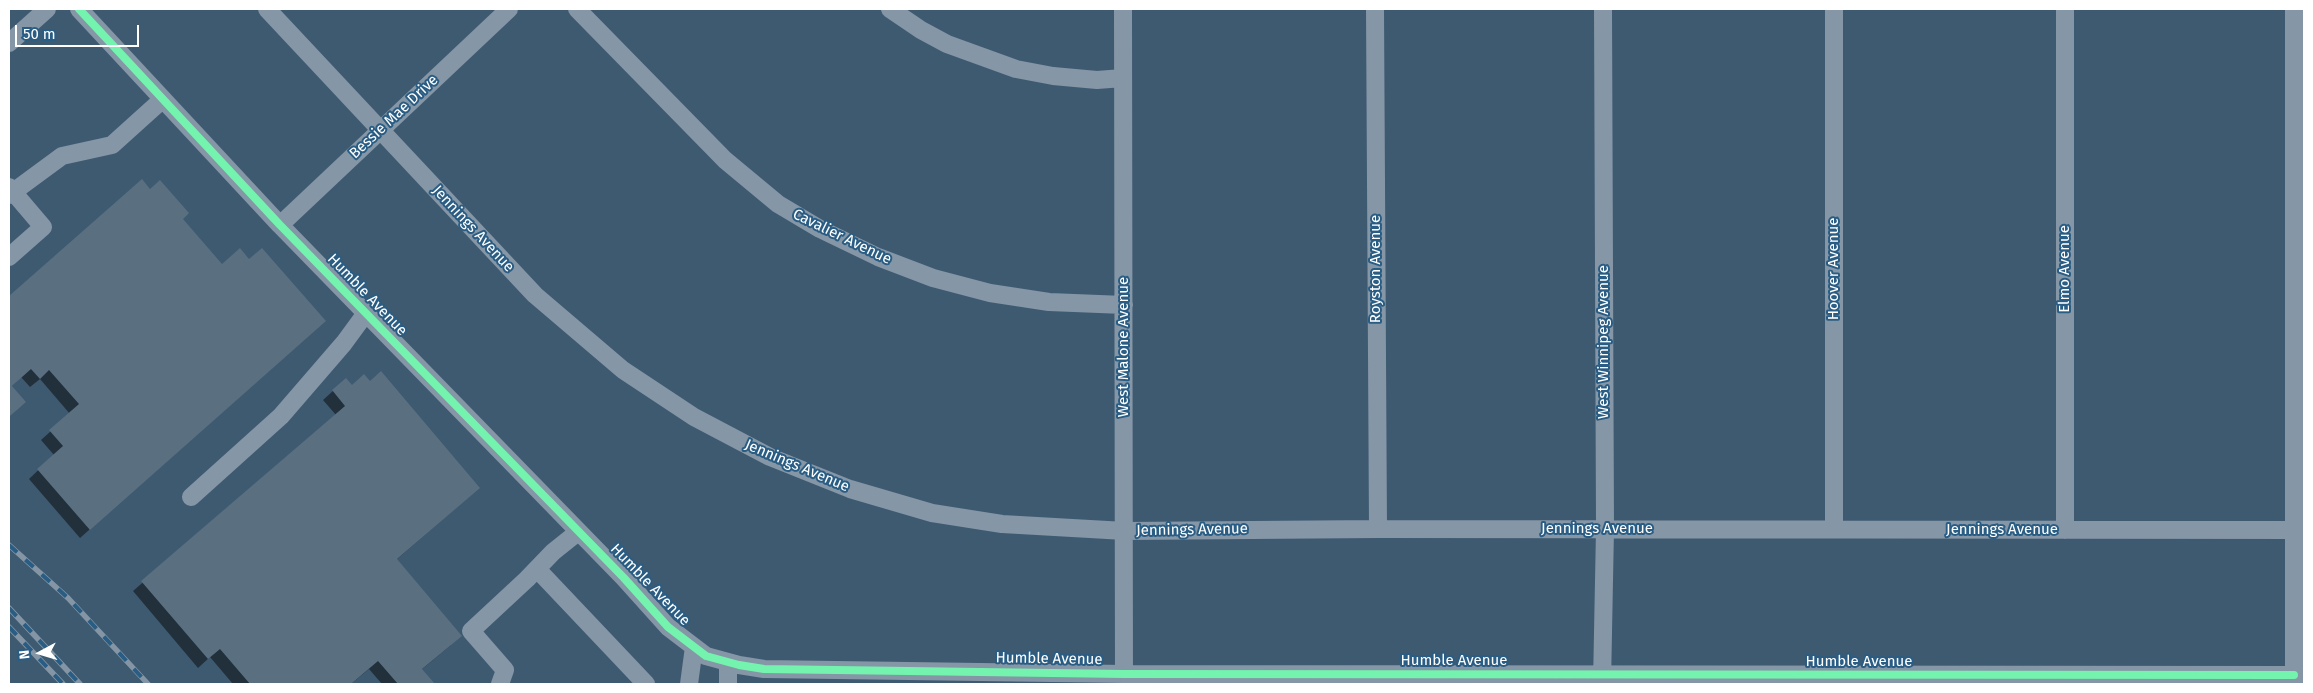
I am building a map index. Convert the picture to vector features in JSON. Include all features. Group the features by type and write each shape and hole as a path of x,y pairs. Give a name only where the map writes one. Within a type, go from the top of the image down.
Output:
{"street":[{"path":"9,43 47,9"},
{"name":"Humble Avenue","path":"79,9 280,225 668,627 706,656 764,669 1124,679 2294,680"},
{"name":"Jennings Avenue","path":"267,9 535,295 624,370 694,417 770,457 850,489 932,513 1002,524 1125,531 1378,529 2300,530"},
{"name":"Bessie Mae Drive","path":"280,225 509,9"},
{"name":"Cavalier Avenue","path":"577,9 725,160 778,204 820,229 878,257 933,278 990,292 1048,302 1124,305"},
{"path":"890,9 921,30 947,44 1016,70 1088,79 1123,78"},
{"name":"West Malone Avenue","path":"1123,9 1124,679"},
{"name":"Royston Avenue","path":"1375,9 1378,529"},
{"name":"West Winnipeg Avenue","path":"1602,680 1605,530 1604,9"},
{"name":"Hoover Avenue","path":"1834,9 1834,529"},
{"name":"Elmo Avenue","path":"2065,9 2065,530"},
{"path":"2294,9 2300,530 2294,680"},
{"path":"9,257 43,227 10,191 62,156 112,145 163,99"},
{"path":"191,496 281,416 344,343 366,313"},
{"path":"500,684 505,670 471,631 553,552 578,532"},
{"path":"537,569 646,684"},
{"path":"689,684 694,647"},
{"path":"728,662 728,684"}],"building":[{"path":"142,179 150,189 160,180 189,213 183,219 222,264 240,248 249,259 262,248 326,321 90,530 37,469 63,446 49,430 79,404 49,370 40,379 31,369 12,386 26,402 9,417 9,296"},
{"path":"381,371 480,488 397,559 462,636 422,669 435,684 398,684 378,661 351,684 250,684 220,649 208,659 141,581 345,406 332,390 346,378 352,385 364,374 370,381"}],"railway":[{"path":"9,545 68,598 148,684"},
{"path":"9,608 80,684"},
{"path":"9,627 63,684"}],"cycle path":[{"path":"79,9 280,225 624,578 668,627 706,656 739,665 764,669 1124,674 2294,675"}]}
